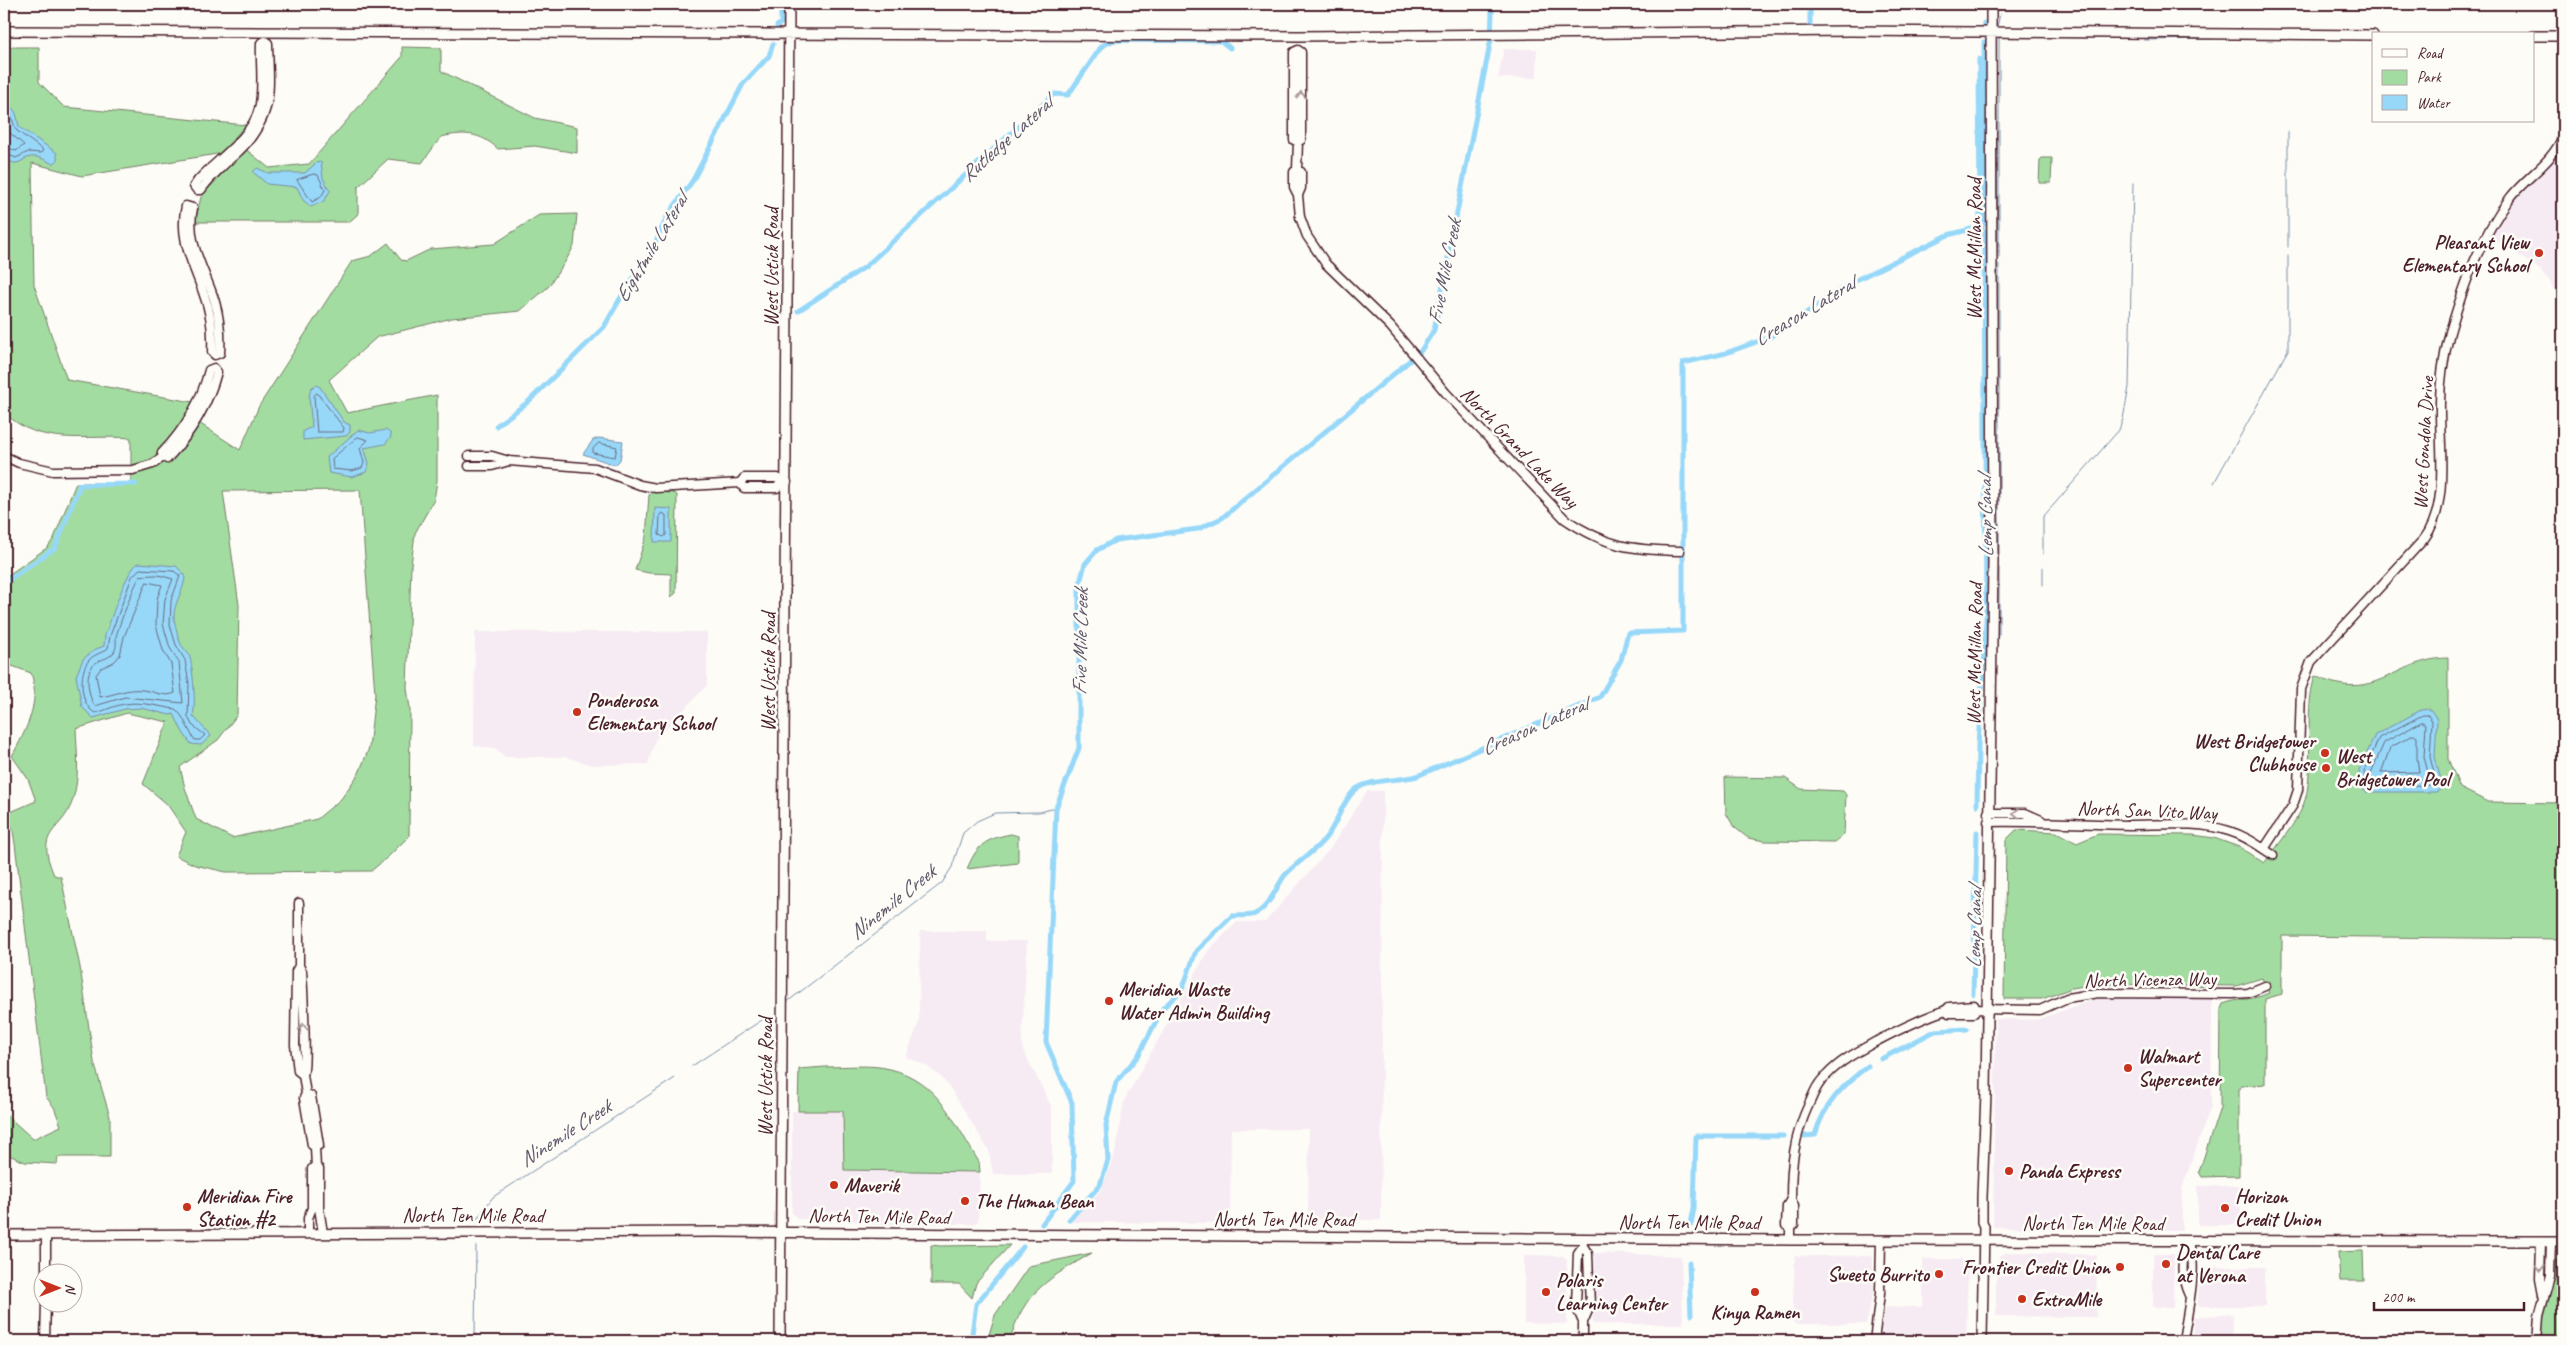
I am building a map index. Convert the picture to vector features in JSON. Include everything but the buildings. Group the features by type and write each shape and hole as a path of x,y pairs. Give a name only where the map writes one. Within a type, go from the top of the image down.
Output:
{"main road":[{"name":"West Ustick Road","path":"780,1341 784,482 789,4"},
{"name":"West McMillan Road","path":"1982,1341 1984,1226 1982,1222 1982,1197 1986,1094 1992,562 1991,4"},
{"path":"4,31 264,37 1298,36 1850,31 2372,35"},
{"path":"2534,36 2563,36"},
{"name":"North Ten Mile Road","path":"4,1235 782,1232 1583,1243 1790,1240 2189,1243 2563,1241"}],"street":[{"name":"North Grand Lake Way","path":"1298,36 1298,50 1301,52 1301,140 1298,142 1298,169 1294,172 1294,187 1298,195 1300,217 1314,250 1326,264 1371,306 1446,393 1565,519 1583,531 1617,546 1638,550 1680,551"},
{"path":"4,456 19,463 54,471 133,470 153,464 164,457 162,454 193,413 200,401 209,370 214,368 215,355 212,352 212,333 208,306 184,241 184,215 186,206 190,206 196,190 194,186 199,179 242,137 256,119 260,99 261,43 264,37"},
{"name":"West Gondola Drive","path":"2264,850 2293,805 2298,790 2301,689 2311,662 2424,540 2436,517 2440,498 2440,401 2445,355 2476,257 2487,233 2511,197 2545,164 2559,146 2563,136"},
{"path":"469,456 492,456 509,461 595,468 640,485 656,488 740,483 744,478 757,477 778,478 784,482"},
{"path":"469,466 492,466 509,461"},
{"name":"North San Vito Way","path":"1988,818 2077,824 2203,826 2228,830 2245,837 2272,855"},
{"path":"299,903 299,966 302,971 303,1046 306,1069 303,1075 306,1094 304,1098 312,1145 315,1147 316,1168 319,1170 320,1208 324,1233"},
{"name":"North Vicenza Way","path":"1790,1240 1790,1226 1794,1225 1794,1206 1791,1199 1791,1166 1794,1142 1813,1094 1826,1075 1847,1058 1888,1035 1924,1017 1946,1010 1948,1007 1974,1005 1976,1009 1987,1010 2040,1010 2067,998 2098,992 2233,994 2248,992 2265,986"},
{"path":"308,1233 308,1218 312,1208 312,1170 316,1168"},
{"path":"46,1235 46,1262"},
{"path":"1874,1341 1880,1294 1881,1240"},
{"path":"2541,1241 2540,1279 2543,1295"},
{"path":"2537,1341 2543,1295 2550,1276 2551,1241"},
{"path":"1583,1243 1578,1253 1576,1306 1583,1322"},
{"path":"1583,1243 1588,1254 1590,1306 1583,1322 1583,1341"},
{"path":"2183,1341 2194,1271 2192,1251 2189,1243"},
{"path":"45,1341 46,1312"}],"shaded area":[{"path":"1504,49 1537,49 1537,78 1498,78"},
{"name":"Pleasant View Elementary School","path":"2563,145 2563,335 2559,335 2559,300 2550,281 2539,269 2490,237 2513,202 2549,166"},
{"name":"Ponderosa Elementary School","path":"475,632 707,632 707,685 655,740 648,764 592,765 566,757 505,757 495,748 474,746"},
{"path":"1367,791 1383,791 1381,1220 1308,1219 1309,1129 1231,1129 1230,1223 1070,1222 1101,1190 1115,1154 1124,1101 1208,951 1237,922 1265,922 1330,849"},
{"path":"920,931 987,931 987,941 1027,941 1022,1041 1023,1050 1052,1108 1052,1174 993,1174 989,1151 953,1092 940,1076 925,1065 906,1057 919,1022"},
{"path":"2099,998 2212,999 2211,1106 2182,1188 2182,1230 1993,1227 1996,1019 2036,1020"},
{"path":"792,1111 843,1111 844,1170 980,1172 978,1221 973,1224 871,1224 843,1219 798,1219 792,1213"},
{"path":"2198,1186 2241,1186 2241,1225 2198,1225"},
{"path":"2006,1252 2097,1255 2096,1317 1996,1316 1996,1263 2000,1256"},
{"path":"1595,1253 1681,1256 1683,1324 1593,1324"},
{"path":"2153,1254 2174,1254 2173,1308 2153,1307"},
{"name":"Polaris Learning Center","path":"1524,1255 1563,1256 1567,1260 1567,1324 1524,1323"},
{"path":"1795,1256 1873,1256 1873,1293 1866,1324 1795,1324 1792,1321"},
{"path":"1923,1259 1961,1259 1968,1265 1966,1341 1882,1341 1882,1325 1886,1307 1923,1307"},
{"path":"2200,1267 2265,1267 2265,1306 2198,1306"},
{"path":"2233,1314 2232,1341 2192,1341 2194,1317"}],"green space":[{"path":"4,47 39,47 39,82 64,107 246,125 233,139 269,168 309,164 402,57 402,47 441,48 441,71 535,118 577,127 577,153 535,146 498,149 478,136 457,134 441,137 422,163 388,159 358,187 358,214 349,222 195,222 201,197 229,166 217,154 82,176 32,163 34,285 67,380 193,402 187,415 240,450 259,406 352,261 371,256 388,243 401,260 406,261 431,249 494,244 539,215 577,214 574,246 565,262 548,287 520,311 452,318 377,337 329,380 347,413 437,395 437,481 434,500 415,533 411,565 407,688 410,709 409,836 371,871 226,872 195,865 176,856 186,832 167,804 143,784 168,722 127,713 76,729 78,764 75,791 63,819 48,839 47,848 48,859 54,875 61,877 80,967 94,1062 110,1117 110,1157 58,1157 57,1164 25,1162 4,1153 4,1113 33,1139 61,1126 54,1107 46,1097 15,844 13,831 6,814 36,801 28,779 12,756 27,726 33,705 34,684 31,673 4,663 4,578 48,547 54,538 76,483 131,483 131,438 80,438 48,435 32,431 4,412","holes":["360,490 375,694 369,748 359,773 341,799 317,819 232,838 196,819 180,767 218,740 237,715 239,605 223,491"]},
{"path":"2042,158 2052,158 2051,183 2039,183 2040,160"},
{"path":"653,492 674,493 677,495 676,593 671,597 671,574 635,570 646,537 649,495"},
{"path":"2448,658 2448,759 2460,788 2488,802 2563,803 2563,939 2282,936 2282,994 2265,999 2265,1084 2241,1086 2239,1089 2239,1176 2202,1177 2199,1172 2220,1108 2221,1009 2223,1004 2269,993 2262,978 2236,986 2096,984 2072,988 2042,999 2004,999 2006,840 2016,830 2056,832 2077,843 2098,834 2193,835 2214,838 2239,847 2264,863 2296,820 2303,806 2309,776 2310,708 2315,676 2336,684 2354,686 2384,678 2412,665 2429,660"},
{"path":"1725,777 1785,778 1801,789 1843,791 1846,795 1844,834 1834,842 1765,841 1748,838 1734,827 1726,813"},
{"path":"1011,834 1018,836 1018,863 967,869 974,854 983,844 995,838"},
{"path":"883,1067 907,1075 921,1083 944,1105 979,1162 980,1172 844,1170 843,1111 798,1111 799,1069"},
{"path":"931,1245 1010,1245 976,1283 972,1298 959,1284 931,1284"},
{"path":"2363,1251 2364,1281 2340,1281 2338,1252"},
{"path":"2554,1251 2563,1251 2563,1341 2540,1341 2552,1274"},
{"path":"1092,1253 1051,1278 1030,1298 1015,1324 1010,1341 987,1341 995,1315 1029,1266"}],"water":[{"path":"6,105 12,108 17,116 19,127 57,153 57,161 53,164 40,158 30,157 17,163 11,162 7,157 4,140 4,107"},
{"path":"321,162 323,178 330,191 324,201 311,207 303,200 297,187 267,184 253,172 257,168 268,173 305,173 316,163"},
{"path":"316,385 320,387 344,422 350,425 350,432 346,436 303,440 303,431 312,427 309,397 311,388"},
{"path":"358,430 370,433 386,430 390,433 391,437 385,444 364,448 369,463 366,472 352,477 329,473 327,457"},
{"path":"599,438 623,441 620,460 615,465 583,454 593,440"},
{"path":"655,508 671,509 671,542 654,542"},
{"path":"139,563 176,566 185,575 183,587 174,611 174,617 180,642 187,652 191,663 194,696 193,716 211,736 201,745 191,744 174,714 170,715 141,708 125,709 93,718 82,707 76,676 83,659 96,649 104,646 105,635 124,584 134,567"},
{"path":"2430,709 2437,719 2435,757 2443,788 2436,792 2366,792 2360,788 2359,771 2375,735 2421,710"}],"waterway":[{"name":"Eightmile Lateral","path":"777,26 781,23 781,4"},
{"name":"Five Mile Creek","path":"1042,1224 1074,1181 1072,1103 1046,1042 1056,808 1079,748 1079,586 1085,564 1097,550 1116,540 1198,529 1222,518 1420,352 1434,330 1491,39 1492,11 1495,4"},
{"name":"Lemp Canal","path":"1810,4 1810,27"},
{"path":"1997,27 2000,14"},
{"path":"1999,252 2000,37 2126,38"},
{"path":"2144,40 2213,39"},
{"name":"Rutledge Lateral","path":"798,311 865,267 1054,94 1068,95 1102,46 1114,40 1221,41 1230,48"},
{"path":"1996,41 1998,247"},
{"name":"Creason Lateral","path":"1984,42 1985,224"},
{"name":"Eightmile Lateral","path":"496,426 528,402 604,327 628,285 648,259 667,217 693,180 743,84 769,56 773,44"},
{"name":"Lemp Canal","path":"1979,59 1980,220"},
{"path":"2288,132 2288,247"},
{"path":"2043,554 2043,517 2119,430 2123,419 2129,387 2133,183"},
{"name":"Creason Lateral","path":"1069,1220 1100,1185 1108,1160 1106,1125 1116,1082 1138,1056 1163,1008 1182,990 1196,951 1232,916 1253,915 1265,907 1285,875 1327,836 1347,800 1355,790 1361,786 1376,782 1417,776 1600,697 1621,660 1628,633 1683,631 1683,363 1726,353 1770,337 1854,281 1948,235 1979,227"},
{"name":"Lemp Canal","path":"1977,805 1978,745 1986,621 1984,231 1982,228"},
{"path":"1999,251 1999,258"},
{"path":"2214,483 2288,350 2288,255"},
{"path":"1999,264 1999,554"},
{"name":"Eightmile Lateral","path":"4,583 55,548 80,485 136,484"},
{"path":"2043,567 2043,585"},
{"path":"1999,568 1999,635"},
{"name":"Ninemile Creek","path":"787,1002 942,883 952,867 963,833 977,821 995,813 1039,812 1056,808"},
{"name":"Lemp Canal","path":"1973,994 1977,832"},
{"name":"Ninemile Creek","path":"692,1066 768,1016"},
{"path":"1881,1059 1935,1031 1967,1029"},
{"path":"1805,1136 1815,1135 1829,1105 1850,1080 1868,1066"},
{"name":"Ninemile Creek","path":"477,1219 493,1197 675,1078"},
{"path":"1691,1224 1694,1208 1696,1136 1783,1136"},
{"name":"Ninemile Creek","path":"475,1341 476,1246"},
{"path":"971,1341 976,1304 1023,1247"},
{"path":"1689,1262 1691,1315"}],"place":[{"name":"Pleasant View Elementary School","path":"2539,253"},
{"name":"Ponderosa Elementary School","path":"577,712"},
{"name":"West Bridgetower Clubhouse","path":"2325,753"},
{"name":"West Bridgetower Pool","path":"2326,768"},
{"name":"Meridian Waste Water Admin Building","path":"1109,1001"},
{"name":"Walmart Supercenter","path":"2128,1068"},
{"name":"Panda Express","path":"2009,1171"},
{"name":"Maverik","path":"834,1185"},
{"name":"The Human Bean","path":"965,1201"},
{"name":"Meridian Fire Station #2","path":"187,1207"},
{"name":"Horizon Credit Union","path":"2225,1208"},
{"name":"Dental Care at Verona","path":"2166,1264"},
{"name":"Frontier Credit Union","path":"2120,1267"},
{"name":"Sweeto Burrito","path":"1939,1274"},
{"name":"Polaris Learning Center","path":"1546,1292"},
{"name":"Kinya Ramen","path":"1755,1292"},
{"name":"ExtraMile","path":"2022,1299"}]}
